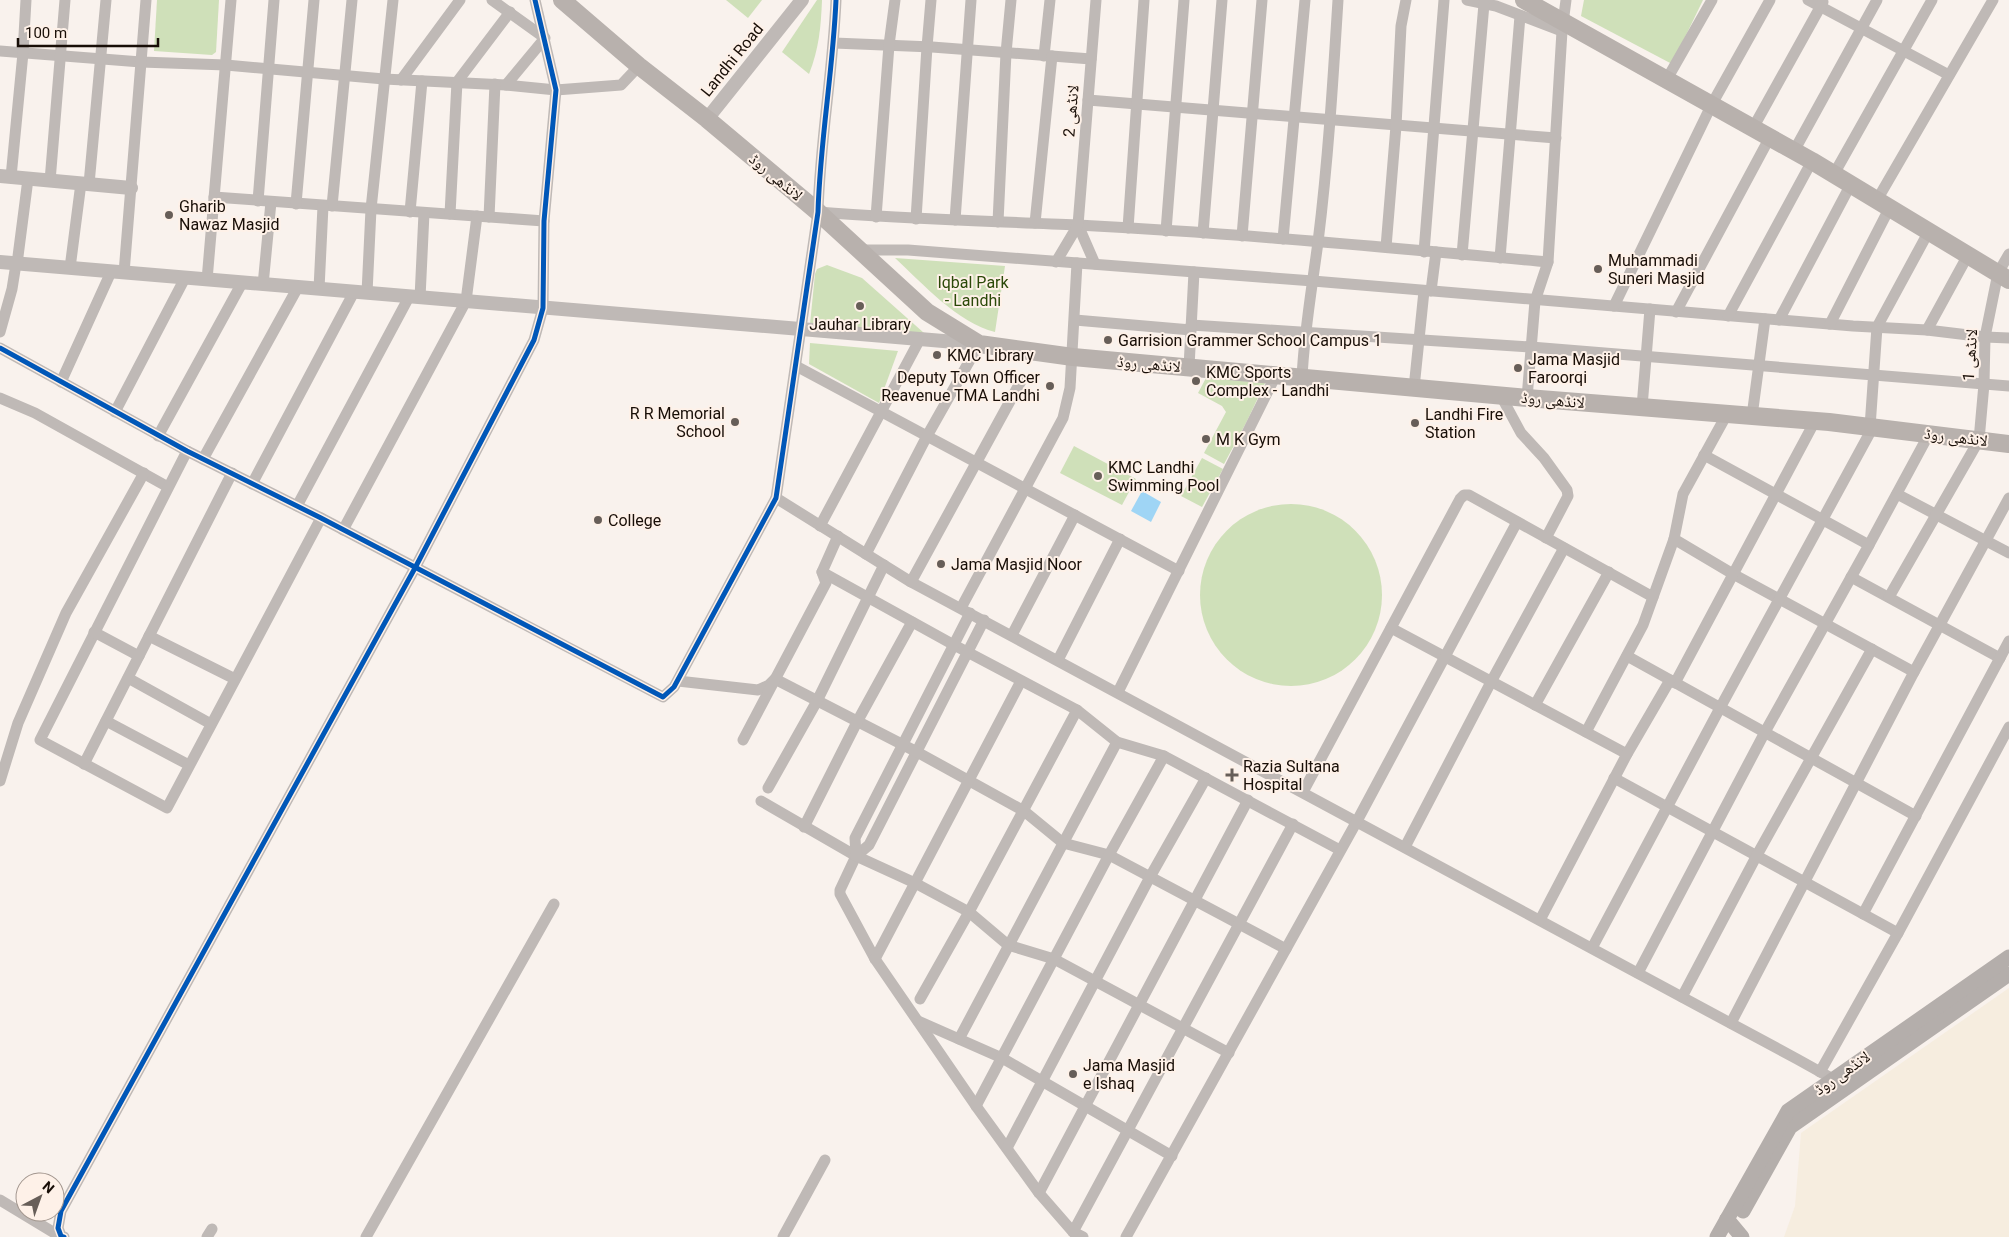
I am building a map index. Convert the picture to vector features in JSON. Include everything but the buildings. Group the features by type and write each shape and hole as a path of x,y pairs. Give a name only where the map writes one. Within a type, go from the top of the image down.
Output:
{"main road":[{"name":"لانڈھی روڈ","path":"562,0 639,66 707,119 818,212 927,312 980,344 1073,357 1189,368 1501,396 1815,421 2009,444"},
{"path":"1522,8 1562,26 1712,104 1851,184 2003,276"},
{"name":"لانڈھی روڈ","path":"1977,988 2009,957"},
{"name":"لانڈھی روڈ","path":"1728,1232 1788,1111 1832,1080 1977,988 2009,974"}],"street":[{"path":"26,0 23,52 6,177 131,188"},
{"path":"50,181 65,0"},
{"path":"70,268 85,184 101,59 106,0"},
{"path":"61,382 118,272 131,188 146,0"},
{"path":"207,280 231,0"},
{"path":"258,201 274,0"},
{"path":"296,204 314,0"},
{"path":"319,289 352,0"},
{"path":"252,484 360,293 371,209 393,0"},
{"path":"401,80 460,0"},
{"path":"492,0 545,38"},
{"path":"62,1237 58,1222 66,1202 414,568 534,340 543,308 544,221 556,90 545,38 534,0"},
{"name":"Landhi Road","path":"707,119 802,0"},
{"path":"0,348 158,436 321,518 663,697 678,681 776,498 796,366 809,261 818,212 819,185 834,43 836,0"},
{"path":"876,217 889,45 895,0"},
{"path":"916,219 927,46 932,0"},
{"path":"955,220 971,0"},
{"path":"998,222 1006,53 1011,0"},
{"path":"1035,223 1048,56 1050,0"},
{"name":"لانڈھی 2","path":"1078,225 1096,0"},
{"path":"1128,228 1144,0"},
{"path":"1166,231 1184,0"},
{"path":"1203,233 1222,0"},
{"path":"1242,236 1262,0"},
{"path":"1283,239 1306,0"},
{"path":"1302,378 1305,332 1318,241 1330,121 1338,0"},
{"path":"1386,247 1396,126 1400,26 1406,0"},
{"path":"1414,388 1419,340 1428,291 1434,129 1444,0"},
{"path":"1467,0 1484,4 1522,8 1500,258"},
{"path":"1527,398 1535,300 1548,262 1562,26 1566,0"},
{"path":"1667,80 1712,0"},
{"path":"1614,306 1712,104 1770,0"},
{"path":"1808,0 1822,3 1861,28 1949,75"},
{"path":"1794,151 1877,0"},
{"path":"1834,174 1932,0"},
{"path":"1830,324 1883,204 1949,75 1993,0"},
{"path":"1753,128 1822,3"},
{"path":"1462,254 1484,4"},
{"path":"450,214 457,82 510,12"},
{"path":"343,530 466,301 483,216 501,84 545,38"},
{"path":"834,43 927,46 1091,59"},
{"path":"0,51 141,62 270,68 384,79 501,84 556,90 621,85 639,66"},
{"path":"410,212 422,81"},
{"path":"1088,100 1556,138"},
{"path":"1676,312 1770,137"},
{"path":"1728,316 1812,161"},
{"path":"0,332 17,264 28,179"},
{"path":"1779,320 1851,184"},
{"path":"214,197 544,221"},
{"path":"263,284 271,202"},
{"path":"297,506 414,297 424,212"},
{"path":"818,212 876,217 1078,225 1203,233 1318,241 1548,262"},
{"path":"1056,262 1078,225"},
{"path":"1078,225 1095,264"},
{"path":"1592,948 1666,807 1872,427 1877,327 1929,231"},
{"path":"858,250 908,250 1095,264 2009,338"},
{"name":"لانڈھی 1","path":"1979,440 1986,337 2009,254"},
{"path":"1927,330 1968,255"},
{"path":"0,262 980,344 927,436 866,554"},
{"path":"856,856 855,838 954,645 966,610 1025,488 1063,418 1070,388 1073,357 1077,263"},
{"path":"1189,368 1194,272"},
{"path":"115,412 185,278"},
{"path":"158,436 242,283"},
{"path":"203,459 298,287"},
{"path":"1642,407 1650,310"},
{"path":"1752,416 1765,319"},
{"path":"1075,320 1191,328 1305,332 1531,347 2009,386"},
{"path":"820,526 920,340"},
{"path":"796,366 1179,571"},
{"path":"1118,692 1276,375"},
{"path":"911,582 1021,381"},
{"path":"1501,396 1521,433 1544,458 1567,490 1568,496 1546,538"},
{"path":"0,398 35,413 168,488"},
{"path":"1586,732 1643,625 1674,539 1683,494 1727,414"},
{"path":"1540,920 1627,754 1672,681 1733,574 1815,421"},
{"path":"1638,973 1765,732 1930,434"},
{"path":"1889,597 1979,440"},
{"path":"187,451 40,740 167,808 321,518"},
{"path":"1704,455 1869,545"},
{"path":"0,781 18,723 66,613 144,473"},
{"path":"84,764 232,473"},
{"path":"1897,494 2009,553"},
{"path":"1303,792 1460,499 1464,495 1469,495 1653,597"},
{"path":"776,498 911,582 1405,846 1832,1080 1898,933 2009,727"},
{"path":"1731,1023 1914,672 1941,626 2009,498"},
{"path":"1012,635 1075,515"},
{"path":"1126,1237 1357,821 1517,522"},
{"path":"743,740 826,584 822,572 838,536"},
{"path":"1058,660 1120,539"},
{"path":"1674,539 1733,574 1914,672"},
{"path":"1405,846 1564,548"},
{"path":"768,788 817,700 884,565"},
{"path":"822,572 1077,710 1117,742 1164,756 1340,850"},
{"path":"1535,705 1609,572"},
{"path":"1851,577 2000,658"},
{"path":"984,620 869,845 856,856 840,890 840,894 875,959 976,1106 1039,1193 1078,1234 1128,1130 1293,824"},
{"path":"804,827 857,722 912,622"},
{"path":"1391,628 1627,754"},
{"path":"94,632 139,656"},
{"path":"149,636 235,679"},
{"path":"1863,914 2009,641"},
{"path":"1682,997 1757,855 1872,649"},
{"path":"1627,656 1916,816"},
{"path":"128,678 211,724"},
{"path":"678,681 758,690 769,685 775,679"},
{"path":"775,679 917,752 1024,811 1063,843 1109,856 1286,949"},
{"path":"875,959 1021,681"},
{"path":"920,999 1024,811 1077,710"},
{"path":"106,721 189,766"},
{"path":"959,1039 1117,742"},
{"path":"976,1106 1164,756"},
{"path":"1007,1148 1150,878 1206,778"},
{"path":"1614,778 1898,933"},
{"path":"1039,1193 1248,800"},
{"path":"761,801 856,856 915,883 969,912 1008,945 1054,958 1229,1053"},
{"path":"366,1237 554,904"},
{"path":"918,1021 1002,1058 1172,1156"},
{"path":"783,1237 826,1160"},
{"path":"0,1200 62,1237"}],"shaded area":[{"path":"2009,988 2009,1237 1784,1237 1795,1206 1801,1133"}],"green space":[{"path":"157,0 219,0 216,52 212,55 154,51"},
{"path":"726,0 762,0 748,18"},
{"path":"817,0 822,0 820,28 815,56 809,74 782,52"},
{"path":"1584,0 1703,0 1672,64 1581,16"},
{"name":"Iqbal Park - Landhi","path":"895,258 1005,266 995,332 981,327 954,311"},
{"path":"827,265 862,278 924,333 810,324 815,274 817,269"},
{"path":"810,343 898,351 879,403 809,364"},
{"path":"1206,378 1265,383 1224,464 1204,453 1226,412 1222,406 1198,393"},
{"name":"KMC Landhi Swimming Pool","path":"1074,446 1136,479 1122,505 1060,473"},
{"path":"1202,458 1223,469 1202,507 1181,496"},
{"path":"1291,504 1309,506 1326,511 1349,525 1361,537 1375,560 1380,577 1382,595 1380,613 1375,630 1361,653 1349,665 1326,679 1309,684 1291,686 1273,684 1256,679 1233,665 1221,653 1207,630 1202,613 1200,595 1202,577 1207,560 1221,537 1233,525 1256,511 1273,506"}],"water":[{"path":"1142,491 1161,502 1151,522 1131,511"}],"cycle path":[{"path":"64,1237 61,1236 58,1228 61,1211 415,568 534,340 543,308 544,221 556,90 535,0"},
{"path":"0,348 187,451 321,518 663,697 674,687 776,498 818,212 836,0"}],"place":[{"name":"Gharib Nawaz Masjid","path":"169,215"},
{"name":"Muhammadi Suneri Masjid","path":"1598,269"},
{"name":"Jauhar Library","path":"860,306"},
{"name":"Garrision Grammer School Campus 1","path":"1108,340"},
{"name":"KMC Library","path":"937,355"},
{"name":"Jama Masjid Faroorqi","path":"1518,368"},
{"name":"KMC Sports Complex - Landhi","path":"1196,381"},
{"name":"Deputy Town Officer Reavenue TMA Landhi","path":"1050,386"},
{"name":"R R Memorial School","path":"735,422"},
{"name":"Landhi Fire Station","path":"1415,423"},
{"name":"M K Gym","path":"1206,439"},
{"name":"KMC Landhi Swimming Pool","path":"1098,476"},
{"name":"College","path":"598,520"},
{"name":"Jama Masjid Noor","path":"941,564"},
{"name":"Razia Sultana Hospital","path":"1232,775"},
{"name":"Jama Masjid e Ishaq","path":"1073,1074"}]}
